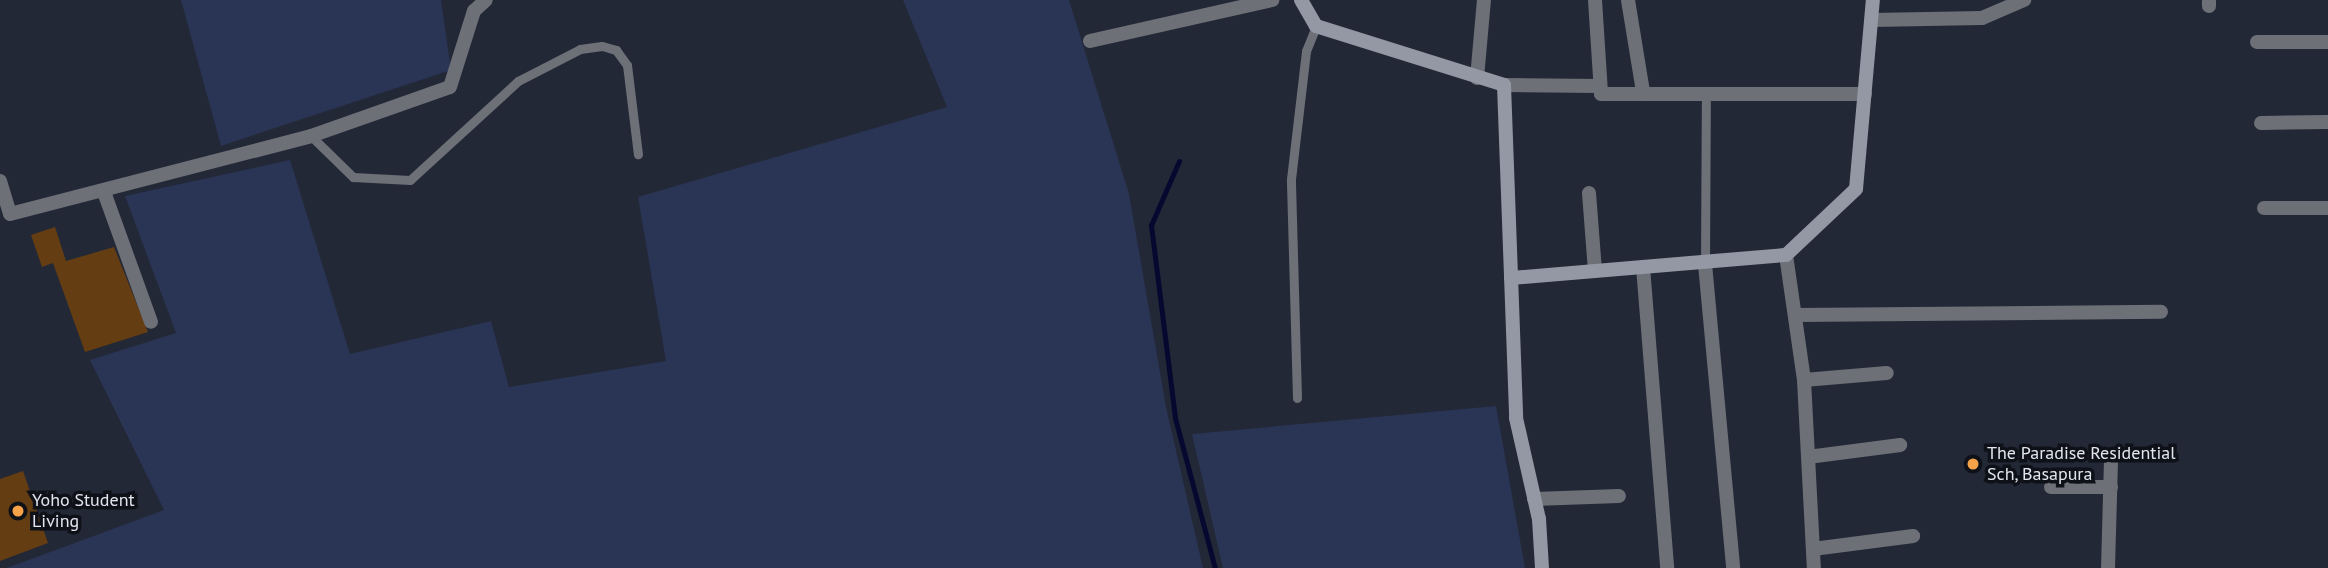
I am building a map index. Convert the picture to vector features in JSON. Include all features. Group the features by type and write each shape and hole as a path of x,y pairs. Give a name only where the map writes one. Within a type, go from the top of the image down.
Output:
{"street":[{"path":"0,181 5,216 311,136 450,87 474,11 486,0"},
{"path":"1090,41 1272,0"},
{"path":"1301,0 1316,26 1477,78 1504,85 1599,86"},
{"path":"1477,78 1484,0"},
{"path":"1595,0 1599,86 1608,96 1643,92 1865,94"},
{"path":"1628,0 1643,92"},
{"path":"1511,278 1705,264 1786,255 1856,189 1873,0"},
{"path":"1872,20 1982,18 2024,0"},
{"path":"2257,42 2328,42"},
{"path":"1504,85 1516,418 1534,499 1542,568"},
{"path":"2261,123 2328,122"},
{"path":"104,192 151,322"},
{"path":"1589,193 1595,271"},
{"path":"2264,208 2328,208"},
{"path":"1786,255 1804,380 1814,568"},
{"path":"1705,264 1733,568"},
{"path":"1643,267 1667,568"},
{"path":"1796,315 2161,312"},
{"path":"1804,380 1887,373"},
{"path":"1808,457 1900,445"},
{"path":"2108,568 2112,459"},
{"path":"2051,488 2111,487"},
{"path":"1534,499 1619,496"},
{"path":"1814,549 1913,536"}],"lane":[{"path":"1297,398 1291,179 1306,51 1316,26"},
{"path":"311,136 353,177 410,180 518,81 580,48 602,46 616,50 630,73 638,154"},
{"path":"1705,264 1706,92"}],"shaded area":[{"path":"181,0 441,0 451,70 221,146"},
{"path":"903,0 1069,0 1129,194 1166,407 1203,568 7,568 164,510 90,360 176,333 125,196 290,160 350,354 491,321 509,387 666,361 638,197 947,107"},
{"path":"1496,406 1525,568 1223,568 1192,434"}],"building":[{"path":"55,227 66,261 114,247 148,332 85,352 53,263 42,267 31,235"},
{"name":"Yoho Student Living","path":"23,471 48,543 0,561 0,479"}],"waterway":[{"path":"1179,161 1151,225 1175,418 1215,568"}],"place":[{"name":"The Paradise Residential Sch, Basapura","path":"1973,464"},
{"name":"Yoho Student Living","path":"18,511"}]}
